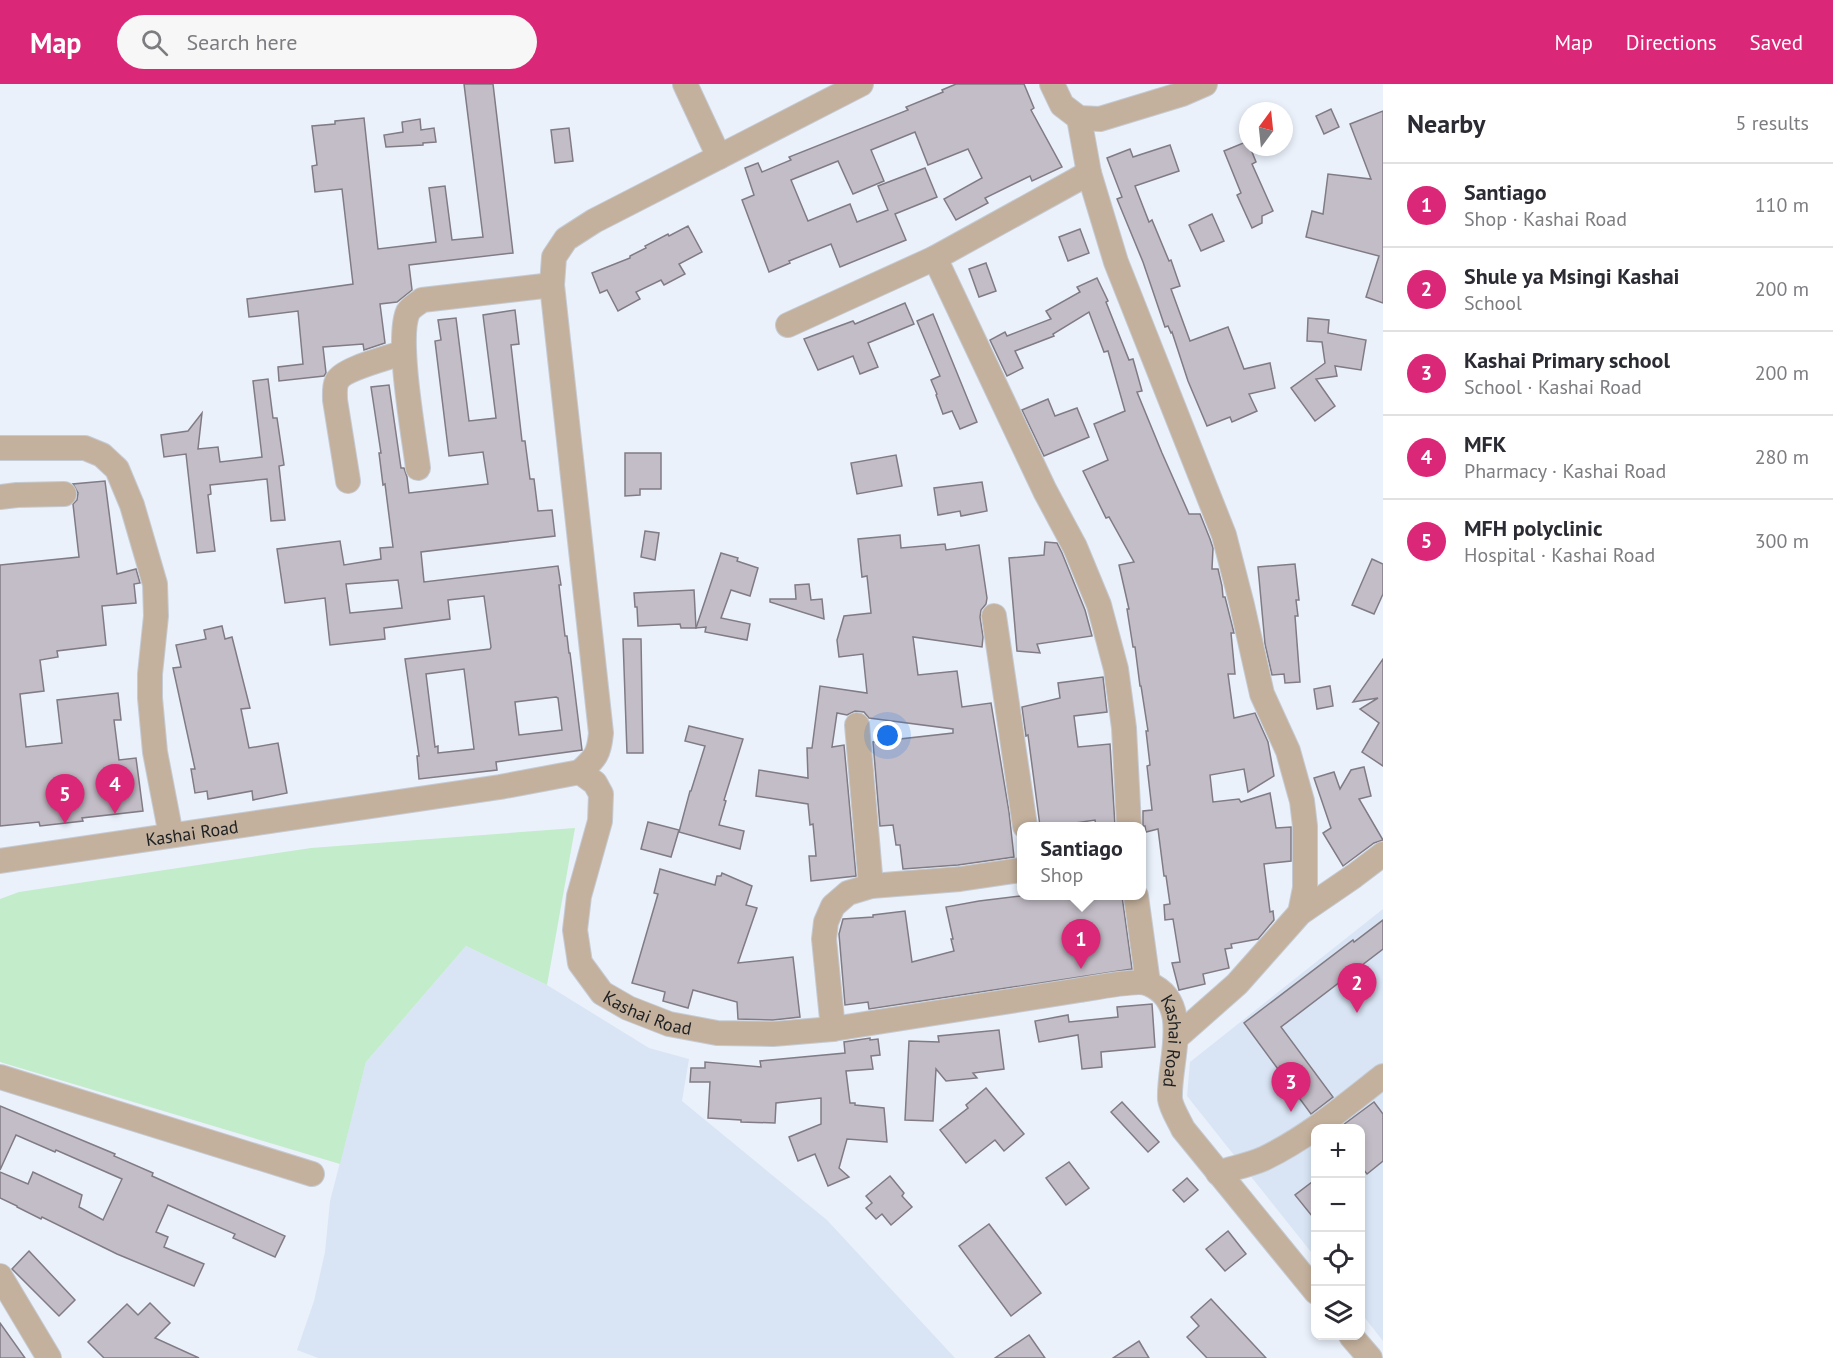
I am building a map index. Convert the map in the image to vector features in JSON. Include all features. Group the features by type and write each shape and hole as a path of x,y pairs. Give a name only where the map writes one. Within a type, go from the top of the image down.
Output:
{"street":[{"path":"685,84 719,157"},
{"path":"580,772 592,761 599,750 601,733 552,285 554,257 566,238 594,220 861,84"},
{"path":"1052,84 1062,105 1079,118 1100,119 1182,94 1205,84"},
{"path":"1079,118 1089,173 1116,262 1224,535 1262,694 1288,751 1302,801 1305,826 1305,888 1300,912"},
{"path":"788,325 935,258 1089,173"},
{"path":"935,258 1045,491 1075,547 1099,605 1118,681 1124,728 1129,822"},
{"path":"418,468 404,352 404,323 409,309 422,300 552,285"},
{"path":"348,481 334,388 338,379 349,372 404,352"},
{"path":"0,448 85,448 102,454 117,469 132,505 155,584 156,616 150,698 155,752 171,836"},
{"path":"0,497 64,494"},
{"path":"994,616 1024,822"},
{"path":"857,725 871,886"},
{"name":"Kashai Road","path":"0,861 500,787 580,772 595,783 601,794 600,821 579,896 575,930 580,963 602,993 628,1008 669,1024 717,1033 773,1034 832,1029 1120,984 1148,983 1163,994 1172,1005 1177,1037 1171,1072 1170,1101 1183,1129 1311,1286"},
{"path":"1177,1037 1237,984 1300,912 1383,854"},
{"path":"832,1029 824,939 826,922 833,906 848,893 871,886 960,879 1017,871"},
{"path":"1137,900 1148,983"},
{"path":"1218,1173 1261,1160 1291,1144 1332,1117 1383,1076"},
{"path":"0,1077 312,1174"},
{"path":"0,1276 49,1358"},
{"path":"1355,1340 1370,1358"}],"shaded area":[{"path":"1383,909 1383,1341 1365,1318 1365,1124 1311,1124 1311,1252 1187,1096 1190,1062"},
{"path":"466,946 547,985 649,1048 689,1059 682,1101 827,1220 955,1358 318,1358 297,1350 314,1301 325,1252 330,1201 366,1062"}],"green space":[{"path":"575,828 547,985 466,946 366,1062 340,1164 0,1062 0,899 19,892 311,848"}],"building":[{"path":"464,84 493,84 513,253 409,265 412,290 397,302 380,304 385,343 364,350 363,344 323,347 326,373 324,376 279,381 278,367 303,364 298,311 249,317 247,299 353,284 342,189 315,192 312,166 317,165 312,126 364,118 378,249 436,242 429,188 445,186 452,240 483,237"},
{"path":"956,84 1024,84 1034,108 1031,110 1062,167 1032,181 1030,176 985,198 988,203 956,220 944,199 982,178 968,149 928,165 915,132 871,150 884,181 853,194 838,161 791,180 808,221 850,204 857,222 888,210 878,186 925,168 937,197 895,214 906,240 840,267 831,244 769,272 742,200 754,195 745,168 758,163 762,172 791,160 789,157 908,110 906,107 943,92 942,90"},
{"path":"1331,109 1339,127 1324,134 1316,116"},
{"path":"1383,111 1383,303 1366,297 1379,256 1306,237 1312,211 1323,214 1328,174 1371,179 1350,124"},
{"path":"420,119 421,130 434,128 436,142 386,147 384,135 403,132 402,122"},
{"path":"569,128 573,161 555,163 551,130"},
{"path":"1170,145 1179,171 1135,186 1149,222 1152,220 1169,261 1171,260 1180,286 1171,289 1190,341 1228,327 1244,369 1270,363 1275,388 1249,394 1257,411 1232,422 1230,417 1207,426 1188,381 1172,332 1168,326 1165,327 1143,262 1117,199 1122,197 1107,158 1130,149 1133,157"},
{"path":"1239,145 1239,156 1254,156 1256,162 1252,164 1273,211 1262,216 1262,223 1252,228 1237,195 1241,193 1224,151"},
{"path":"1212,214 1224,241 1201,251 1189,225"},
{"path":"688,226 702,252 679,264 685,274 664,285 661,280 636,292 640,299 618,311 607,290 600,293 592,273 630,258 646,248 645,246"},
{"path":"1080,229 1089,253 1068,261 1059,237"},
{"path":"986,263 996,291 979,297 969,269"},
{"path":"1097,278 1108,301 1106,302 1129,360 1133,359 1142,391 1137,392 1162,453 1189,514 1200,514 1213,548 1212,569 1218,569 1223,597 1225,597 1234,633 1231,633 1235,674 1228,674 1234,718 1255,713 1268,742 1274,776 1248,792 1244,769 1210,775 1213,802 1239,799 1241,802 1270,793 1276,828 1291,827 1291,861 1264,864 1270,912 1273,911 1274,920 1258,939 1231,944 1232,948 1225,949 1229,968 1203,974 1205,984 1179,990 1172,963 1180,962 1173,919 1165,920 1164,905 1170,904 1158,829 1146,832 1146,822 1143,822 1143,811 1152,810 1147,766 1150,765 1146,731 1148,731 1127,609 1129,609 1119,565 1134,562 1109,517 1106,518 1083,471 1108,460 1094,424 1125,411 1108,351 1104,352 1089,312 1053,334 1054,336 1015,351 1023,368 1007,376 990,340 1005,332 1007,336 1051,319 1046,311 1080,292 1077,287"},
{"path":"905,303 914,324 868,343 878,367 860,374 853,356 818,370 804,339 853,321 855,324"},
{"path":"515,310 519,344 511,345 522,441 525,441 530,479 534,479 538,511 552,510 555,536 421,552 424,582 558,566 565,636 567,636 570,653 582,750 496,762 497,770 419,779 417,756 419,756 405,659 490,649 484,596 448,600 450,619 384,628 385,639 330,645 325,598 285,603 277,549 340,541 344,565 381,559 380,548 393,547 371,387 389,385 401,468 404,468 407,477 409,493 488,484 483,452 449,456 435,341 441,340 438,320 456,318 469,421 496,418 483,315","holes":["398,580 402,608 350,613 346,584","464,669 474,749 438,753 438,746 435,747 426,674","558,698 562,730 519,735 515,702"]},
{"path":"933,314 977,422 960,429 952,411 943,414 931,380 940,376 917,321"},
{"path":"1308,318 1329,320 1328,333 1366,340 1361,370 1335,366 1337,376 1316,379 1335,406 1315,421 1291,388 1325,363 1322,342 1307,341"},
{"path":"268,379 273,418 277,418 284,465 279,466 285,520 271,521 267,479 210,485 211,494 208,495 215,551 197,553 186,454 164,457 161,435 188,431 202,413 198,449 218,447 220,462 262,457 253,381"},
{"path":"1048,399 1055,416 1077,408 1089,437 1044,456 1022,410"},
{"path":"625,453 661,453 661,489 640,489 640,495 625,496"},
{"path":"896,455 902,486 857,494 851,463"},
{"path":"105,481 117,574 136,569 140,583 134,584 136,603 102,606 106,645 57,651 58,657 40,660 44,691 20,694 26,747 62,743 57,700 118,693 121,720 114,720 119,760 136,758 143,811 82,818 83,821 40,826 39,822 0,826 0,565 79,557 73,504 77,500 78,493 73,484"},
{"path":"982,482 987,511 961,516 960,511 938,515 934,488"},
{"path":"645,531 659,533 655,560 641,557"},
{"path":"900,535 901,548 945,544 946,550 979,545 987,598 980,617 982,647 913,637 918,675 957,671 962,707 991,703 1014,857 958,865 903,869 900,845 896,845 893,825 880,826 873,742 953,733 953,729 869,718 864,712 855,711 847,715 837,713 832,747 844,745 856,876 811,881 809,856 816,856 813,824 810,825 808,804 756,796 759,770 808,778 807,748 812,748 820,686 867,693 863,654 839,657 837,640 844,616 871,613 867,576 862,577 858,539"},
{"path":"1045,542 1057,543 1062,553 1085,610 1092,636 1037,644 1040,653 1017,651 1009,558 1044,555"},
{"path":"721,553 758,568 750,596 731,590 721,618 750,624 747,640 705,632 706,627 696,628"},
{"path":"1372,559 1383,564 1383,594 1374,614 1352,605"},
{"path":"1295,564 1299,600 1296,600 1298,616 1295,616 1300,682 1285,683 1284,674 1272,675 1265,644 1258,567"},
{"path":"809,584 811,600 822,599 824,619 770,602 770,599 796,599 795,585"},
{"path":"694,590 696,628 681,628 680,624 638,626 634,593"},
{"path":"222,626 225,639 232,637 250,708 241,709 249,748 278,743 287,793 253,800 252,791 208,799 207,791 195,793 191,769 195,769 173,668 181,667 176,645 206,639 204,630"},
{"path":"623,639 641,639 643,753 627,753"},
{"path":"1383,659 1383,766 1362,752 1379,723 1360,709 1378,698 1353,702"},
{"path":"1103,677 1107,712 1074,716 1078,747 1110,744 1115,822 1095,822 1095,820 1039,822 1022,707 1060,698 1058,683"},
{"path":"1330,686 1333,706 1317,709 1314,689"},
{"path":"689,726 743,739 724,800 726,801 719,825 744,831 740,849 679,832 705,746 685,741"},
{"path":"1364,767 1371,796 1359,799 1383,840 1374,843 1343,866 1323,833 1331,828 1314,778 1334,772 1340,789 1351,770"},
{"path":"648,822 679,830 671,857 641,849"},
{"path":"660,869 715,885 717,876 721,876 722,873 752,886 746,905 757,908 738,963 793,957 800,1017 773,1020 738,1019 737,1002 693,990 688,1008 663,1001 665,992 632,983 658,894 654,893"},
{"path":"1017,896 1017,900 1123,900 1132,969 869,1009 868,1002 845,1005 839,934 843,919 873,917 873,915 905,911 912,962 954,951 946,907"},
{"path":"1383,920 1383,949 1281,1027 1333,1097 1311,1114 1244,1023"},
{"path":"1152,1004 1155,1047 1101,1052 1102,1067 1082,1069 1078,1035 1039,1042 1035,1021 1068,1015 1069,1022 1118,1017 1117,1007"},
{"path":"999,1030 1004,1069 973,1073 977,1078 946,1081 936,1069 933,1121 905,1120 909,1041 939,1042 938,1036"},
{"path":"870,1038 870,1040 878,1039 880,1055 871,1056 873,1069 846,1071 850,1103 884,1108 887,1142 847,1139 839,1168 849,1177 828,1186 815,1154 798,1161 789,1137 821,1124 821,1098 776,1103 775,1123 708,1118 710,1082 690,1082 691,1068 705,1068 705,1062 761,1067 760,1061 845,1053 844,1042"},
{"path":"986,1088 1024,1134 1004,1151 995,1140 966,1163 940,1130 968,1108 966,1105"},
{"path":"1122,1102 1159,1142 1148,1152 1111,1112"},
{"path":"1374,1102 1383,1114 1383,1161 1367,1174 1365,1171 1365,1124 1344,1124"},
{"path":"0,1106 115,1154 114,1156 153,1173 152,1176 285,1236 275,1257 233,1238 235,1234 168,1205 156,1232 168,1237 164,1247 204,1264 194,1286 117,1254 0,1198 0,1172 28,1184 33,1172 82,1195 79,1207 103,1220 122,1179 16,1135 0,1170"},
{"path":"1069,1162 1089,1188 1066,1205 1046,1178"},
{"path":"890,1176 912,1207 891,1225 882,1214 876,1219 866,1208 872,1203 866,1196"},
{"path":"1187,1178 1198,1190 1184,1202 1173,1190"},
{"path":"1311,1183 1311,1215 1295,1195"},
{"path":"989,1224 1041,1293 1011,1316 959,1246"},
{"path":"1228,1231 1246,1254 1225,1271 1206,1249"},
{"path":"29,1251 75,1300 59,1316 12,1269"},
{"path":"1211,1299 1266,1358 1207,1358 1187,1337 1199,1326 1191,1317"},
{"path":"150,1303 170,1323 155,1338 199,1358 104,1358 88,1342 127,1304 138,1315"},
{"path":"0,1323 25,1358 0,1358"},
{"path":"1029,1335 1045,1358 995,1358"},
{"path":"1139,1341 1149,1358 1113,1358"}],"place":[{"name":"MFK","path":"115,814"},
{"name":"MFH polyclinic","path":"65,824"},
{"name":"Santiago","path":"1081,969"},
{"name":"Shule ya Msingi Kashai","path":"1357,1013"},
{"name":"Kashai Primary school","path":"1291,1112"}]}
